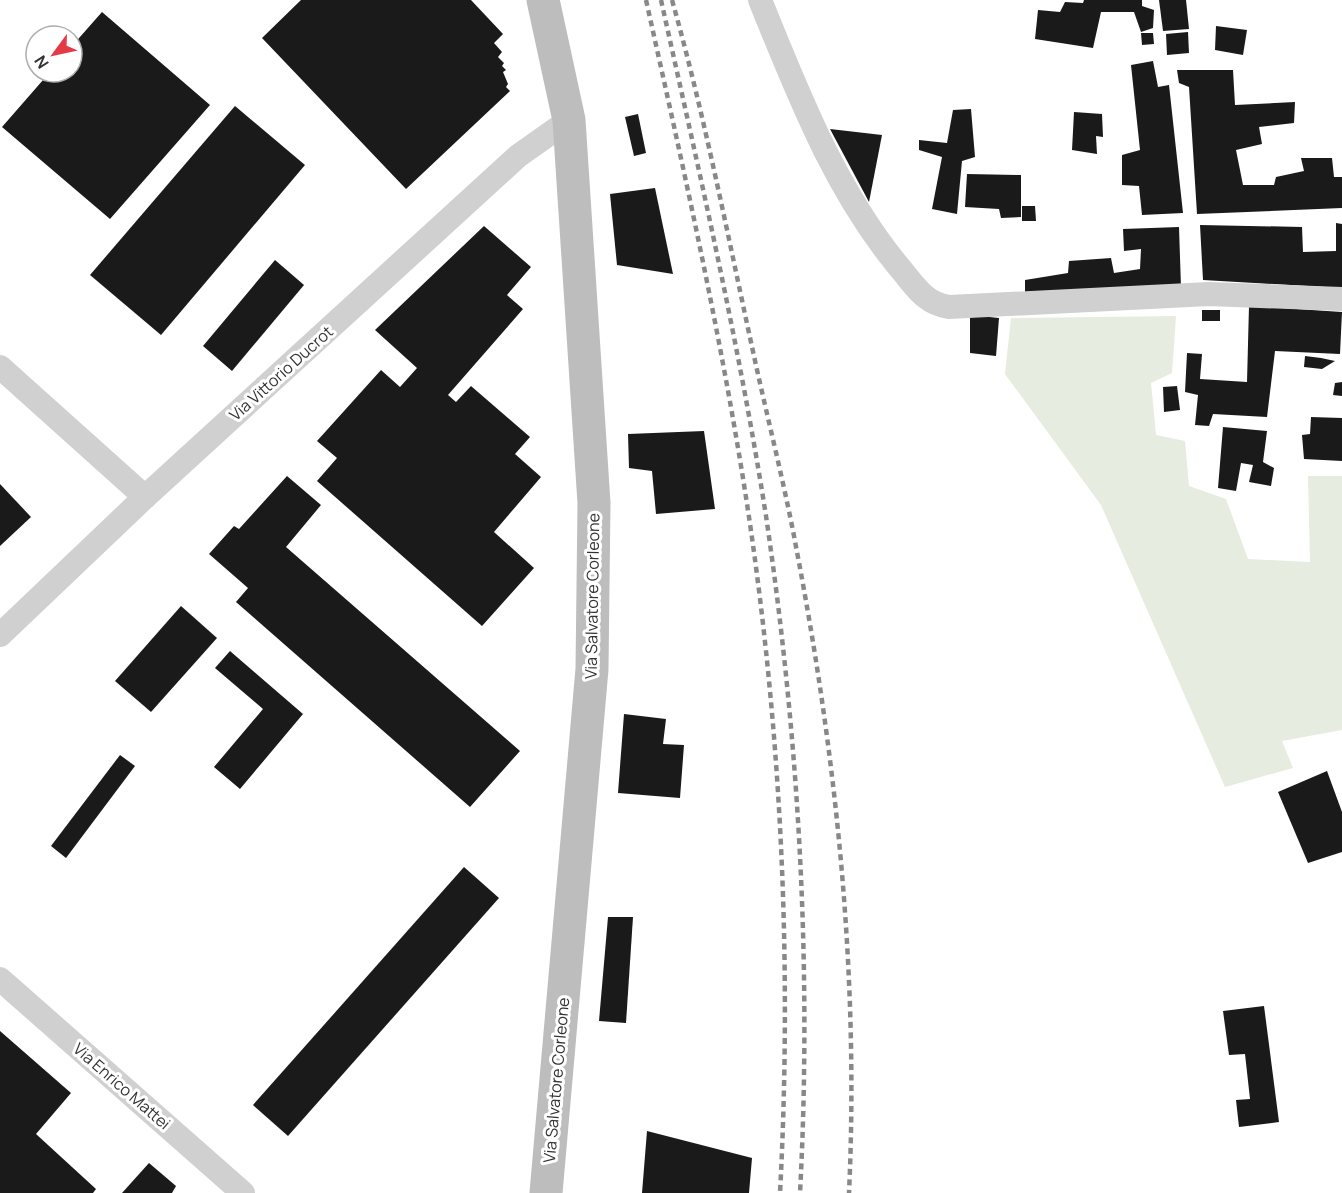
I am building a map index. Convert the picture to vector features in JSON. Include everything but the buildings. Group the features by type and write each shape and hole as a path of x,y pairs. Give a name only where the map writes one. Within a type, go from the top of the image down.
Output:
{"street":[{"name":"Via Salvatore Corleone","path":"543,0 569,120 594,503 592,669 546,1193"},
{"path":"760,0 811,123 848,195 896,264 931,302 949,307 1209,294 1342,299"},
{"name":"Via Vittorio Ducrot","path":"0,635 145,497 518,156 569,120"},
{"path":"0,367 145,497"},
{"name":"Via Enrico Mattei","path":"0,979 243,1193"}],"shaded area":[{"path":"1176,316 1172,373 1151,383 1156,435 1185,441 1189,486 1226,499 1248,559 1310,562 1308,476 1342,476 1342,730 1282,741 1293,768 1225,787 1101,505 1005,374 1011,318"}],"railway":[{"path":"646,0 715,322 739,452 760,601 776,770 784,939 785,1024 780,1193"},
{"path":"661,0 744,386 766,516 787,684 800,854 803,939 804,1024 800,1193"},
{"path":"672,0 706,133 787,503 811,631 823,711 834,790 847,951 851,1032 849,1193"}]}
